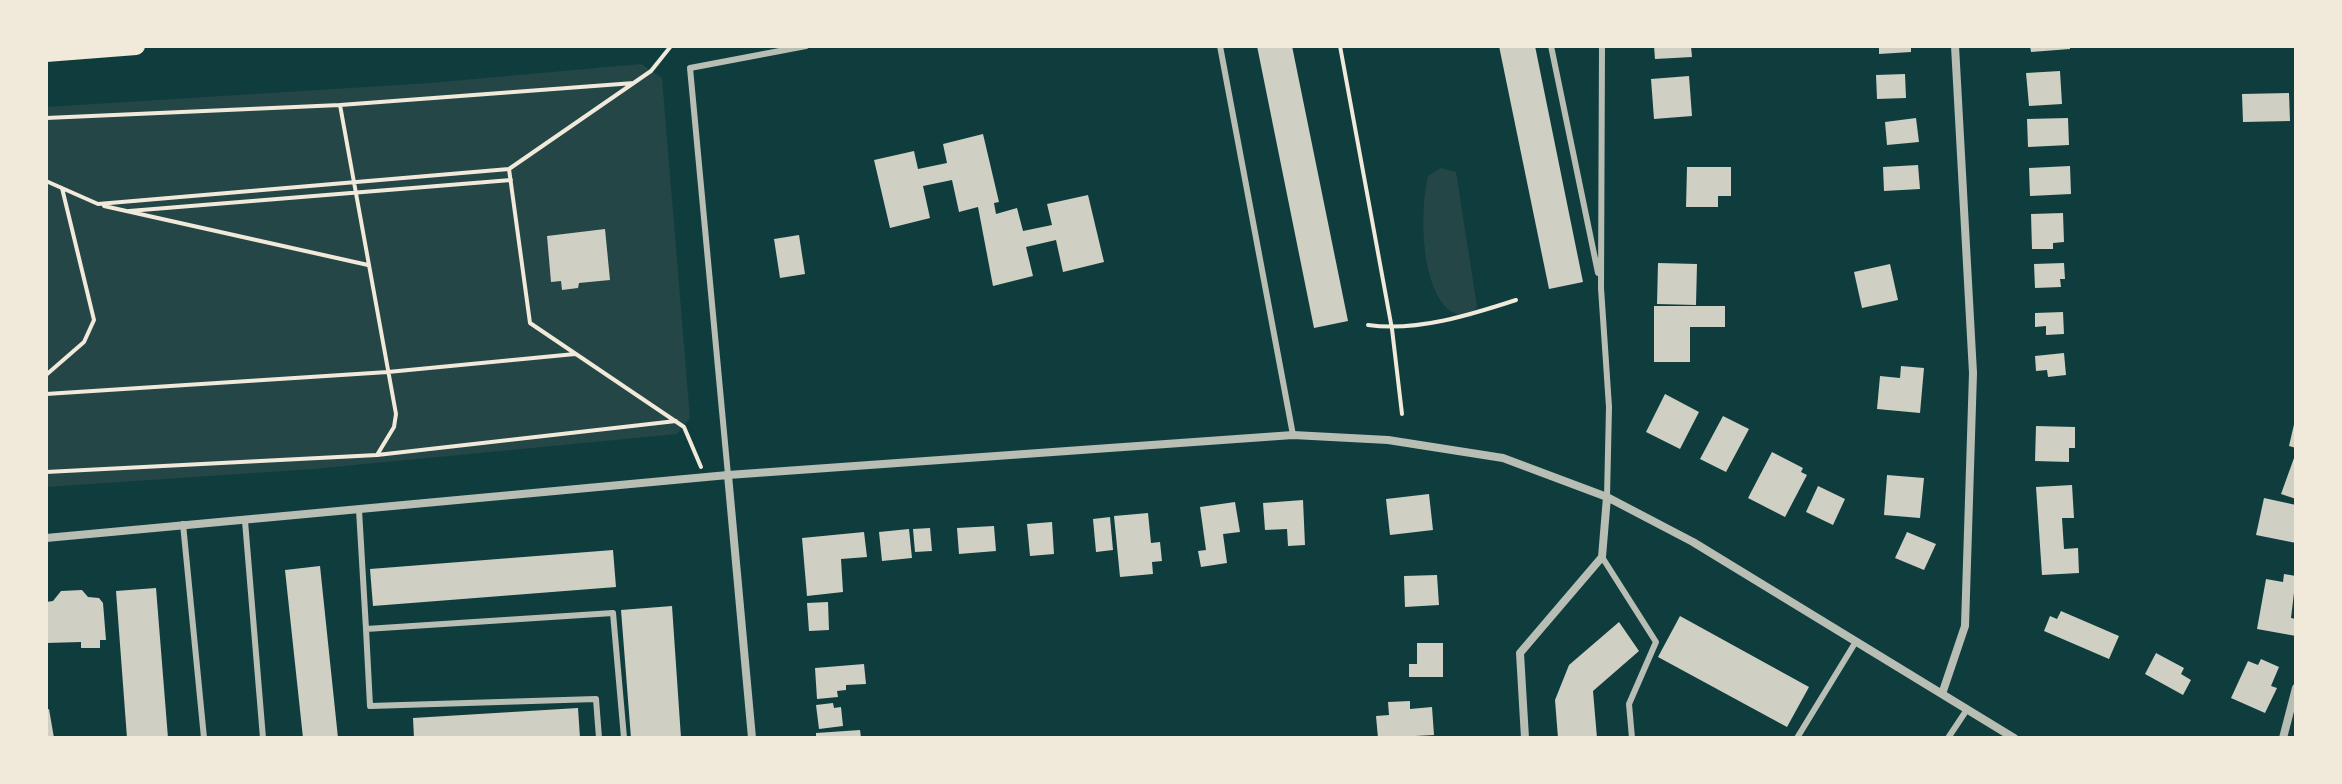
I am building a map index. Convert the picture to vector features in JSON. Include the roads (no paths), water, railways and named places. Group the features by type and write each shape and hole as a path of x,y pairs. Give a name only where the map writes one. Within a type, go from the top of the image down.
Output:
{"main road":[{"path":"46,53 136,46"}],"street":[{"path":"1942,694 1965,626 1973,373 1955,46"},
{"path":"46,538 728,475 1293,435 1388,440 1503,458 1607,497 1693,542 2014,738"},
{"path":"728,475 752,738"},
{"path":"1525,738 1520,653 1602,557 1607,497"},
{"path":"2283,738 2296,688"}],"lane":[{"path":"728,475 690,68 806,46"},
{"path":"1220,46 1293,435"},
{"path":"1551,46 1601,288"},
{"path":"1602,46 1601,288 1609,407 1607,497"},
{"path":"359,510 370,706 596,699 599,738"},
{"path":"245,521 263,738"},
{"path":"183,524 204,738"},
{"path":"1602,557 1656,642 1629,704 1632,738"},
{"path":"366,629 613,613 624,738"},
{"path":"1797,738 1855,643"},
{"path":"1948,738 1966,711"}]}
